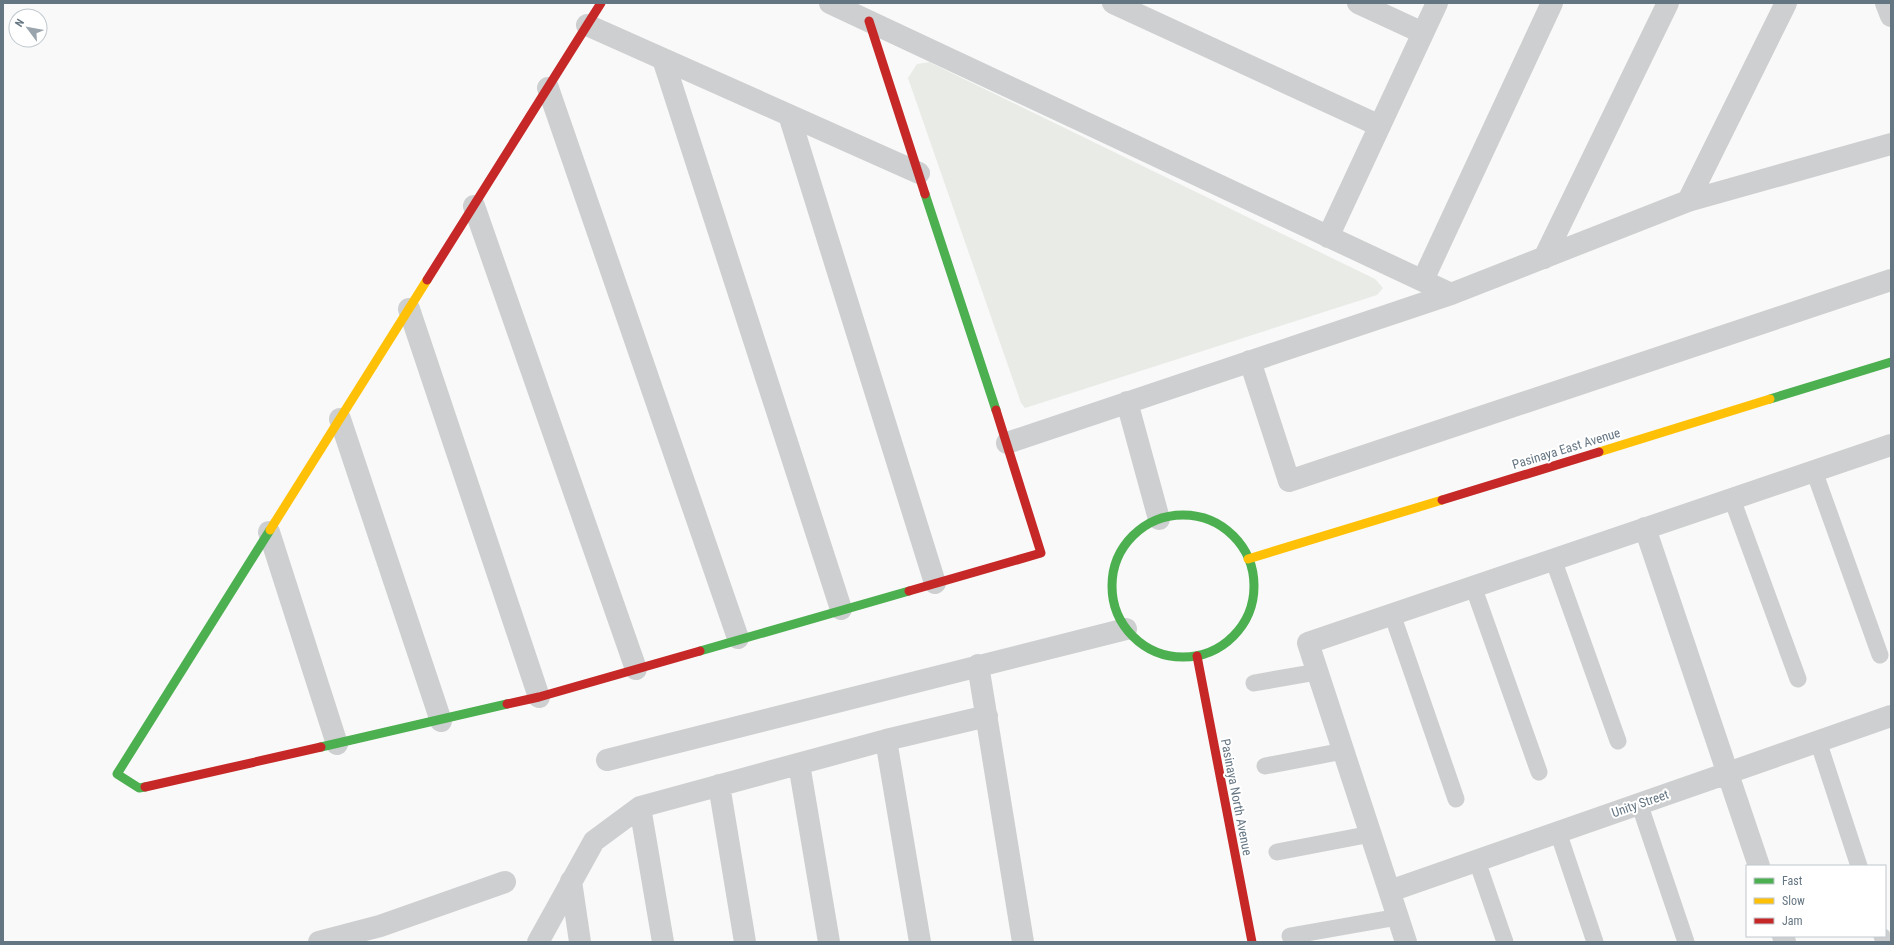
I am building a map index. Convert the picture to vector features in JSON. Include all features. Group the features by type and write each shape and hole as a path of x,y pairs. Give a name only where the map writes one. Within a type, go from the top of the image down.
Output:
{"street":[{"path":"601,3 117,774 139,788 441,721 539,697 738,638 1041,553 1007,442 870,21"},
{"path":"830,3 1451,294"},
{"path":"1113,3 1380,126"},
{"path":"1358,3 1423,33"},
{"path":"1328,237 1437,3"},
{"path":"1423,280 1552,3"},
{"path":"1544,258 1668,3"},
{"path":"1688,201 1786,3"},
{"path":"1886,3 1891,16"},
{"path":"587,25 919,173"},
{"path":"663,59 841,609"},
{"path":"548,88 738,638"},
{"path":"789,115 935,583"},
{"path":"1007,442 1451,294 1688,201 1891,144"},
{"path":"474,206 636,669"},
{"path":"1250,361 1289,481 1891,280"},
{"path":"409,309 539,697"},
{"name":"Pasinaya East Avenue","path":"1248,558 1891,362"},
{"path":"1127,402 1159,519"},
{"path":"340,418 441,721"},
{"path":"1406,942 1308,643 1891,445"},
{"path":"1177,515 1195,516 1212,521 1227,531 1239,543 1248,558 1253,576 1253,594 1249,611 1241,627 1228,640 1214,650 1197,656 1180,658 1162,655 1146,647 1132,636 1121,622 1114,606 1112,588 1113,570 1120,554 1130,539 1144,527 1159,519 1177,515"},
{"path":"1646,528 1759,865"},
{"path":"269,532 337,744"},
{"path":"607,760 978,665 1126,629"},
{"name":"Pasinaya North Avenue","path":"1197,656 1252,942"},
{"path":"978,665 1023,942"},
{"path":"538,942 594,841 640,807 886,740 987,716"},
{"name":"Unity Street","path":"1390,891 1891,716"},
{"path":"886,740 920,942"},
{"path":"799,764 829,942"},
{"path":"719,786 745,942"},
{"path":"640,807 663,942"},
{"path":"571,881 580,942"},
{"path":"319,942 376,934 505,882"}],"lane":[{"path":"1814,471 1880,655"},
{"path":"1732,499 1798,679"},
{"path":"1553,559 1618,741"},
{"path":"1473,586 1539,772"},
{"path":"1392,614 1456,800"},
{"path":"1254,683 1318,672"},
{"path":"1818,741 1859,865"},
{"path":"1264,766 1343,751"},
{"path":"1639,804 1686,942"},
{"path":"1558,832 1595,942"},
{"path":"1277,852 1371,834"},
{"path":"1477,861 1505,942"},
{"path":"1290,936 1398,917"}],"shaded area":[{"path":"929,62 1375,279 1383,288 1377,295 1025,408 1021,403 908,78 917,64"}],"traffic: fast":[{"path":"925,194 996,410"},
{"path":"1770,399 1891,362"},
{"path":"1183,515 1204,518 1228,531 1238,541 1251,565 1254,586 1251,607 1238,631 1228,641 1204,654 1183,657 1162,654 1138,641 1128,631 1115,607 1112,586 1115,565 1128,541 1138,531 1162,518 1183,515"},
{"path":"145,787 139,788 117,774 270,530"},
{"path":"700,651 909,591"},
{"path":"321,747 507,704"}],"traffic: slow":[{"path":"270,530 427,280"},
{"path":"1599,452 1770,399"},
{"path":"1248,559 1442,500"}],"traffic: jam":[{"path":"427,280 601,3"},
{"path":"869,21 925,194"},
{"path":"909,591 1041,553 996,410"},
{"path":"1442,500 1599,452"},
{"path":"507,704 539,697 700,651"},
{"path":"1197,656 1252,942"},
{"path":"145,787 321,747"}]}
